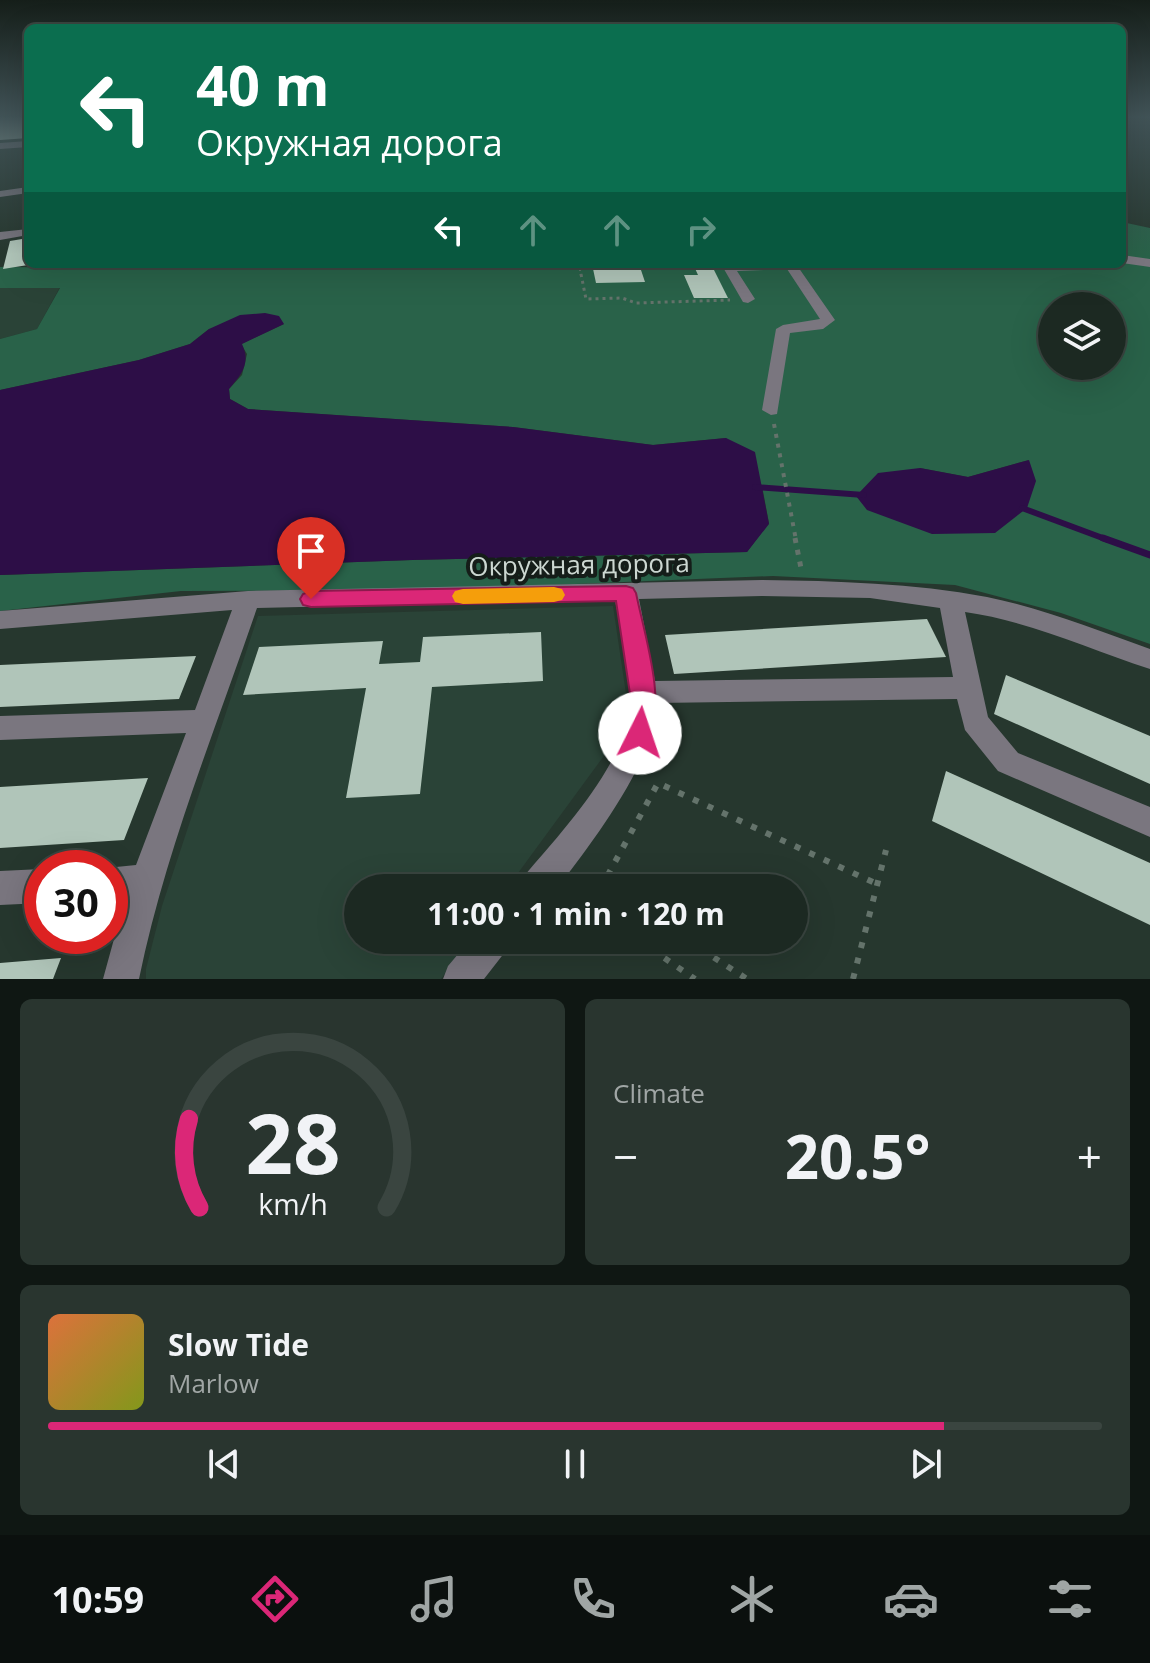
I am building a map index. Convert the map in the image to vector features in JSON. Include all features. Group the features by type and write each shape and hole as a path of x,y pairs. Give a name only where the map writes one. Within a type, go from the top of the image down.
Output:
{"street":[{"path":"0,194 24,191"},
{"path":"0,236 24,233"},
{"path":"1126,260 1150,263"},
{"path":"730,268 748,299"},
{"path":"771,410 783,329 818,326 828,320 793,268"},
{"name":"Окружная дорога","path":"0,620 248,600 870,590 950,599 1024,616 1150,659"},
{"path":"546,874 628,761 640,733 644,707 626,593"},
{"path":"950,599 975,722 1008,762 1150,822"},
{"path":"121,979 148,881 248,600"},
{"path":"642,692 968,688"},
{"path":"0,728 204,721"},
{"path":"128,882 148,881"},
{"path":"0,888 24,887"},
{"path":"461,979 482,954"}],"path":[{"path":"580,268 586,299 622,298 636,303 748,299"},
{"path":"771,410 805,589"},
{"path":"608,874 658,783 877,884"},
{"path":"853,979 886,850"},
{"path":"658,954 695,979"},
{"path":"709,954 747,979"}],"shaded area":[{"path":"60,287 37,329 0,339 0,288"},
{"path":"265,313 279,316 284,324 242,344 246,357 244,368 229,389 230,399 248,409 513,427 653,445 726,438 755,452 769,524 747,552 0,575 0,390 139,360 190,344 209,329 240,315"},
{"path":"1029,460 1036,481 1027,508 995,533 932,534 867,510 856,496 878,473 920,468 968,477"},
{"path":"613,606 626,694 623,716 606,753 517,874 344,874 344,954 459,954 441,979 146,979 162,906 258,616"}],"green space":[{"path":"1126,223 1150,228 1150,644 1061,613 955,585 773,576 430,590 181,591 0,611 0,575 747,552 769,523 762,486 726,438 653,445 513,427 248,409 230,399 229,389 242,375 247,354 241,344 284,324 209,329 190,344 139,360 0,390 0,339 37,329 60,288 0,288 0,267 1126,268","holes":["1029,460 932,534 920,468 968,477"]}],"building":[{"path":"24,239 24,266 3,269 10,241"},
{"path":"593,268 640,268 645,282 596,283"},
{"path":"695,268 713,268 728,298 694,298 684,275 698,275"},
{"path":"927,619 946,657 674,674 665,635"},
{"path":"541,632 543,681 432,687 420,794 346,798 366,688 243,695 259,647 383,641 379,664 420,662 423,637"},
{"path":"196,656 179,699 0,707 0,665"},
{"path":"1006,675 1150,736 1150,784 994,714"},
{"path":"946,771 1150,863 1150,925 932,821"},
{"path":"148,778 124,840 0,848 0,787"},
{"path":"61,958 53,979 0,979 0,963"}],"waterway":[{"path":"755,487 864,495"},
{"path":"1022,508 1108,540"},
{"path":"1103,538 1150,555"}],"slow traffic":[{"path":"463,596 554,595"}],"route":[{"path":"311,599 626,593 644,707 640,733"}]}
